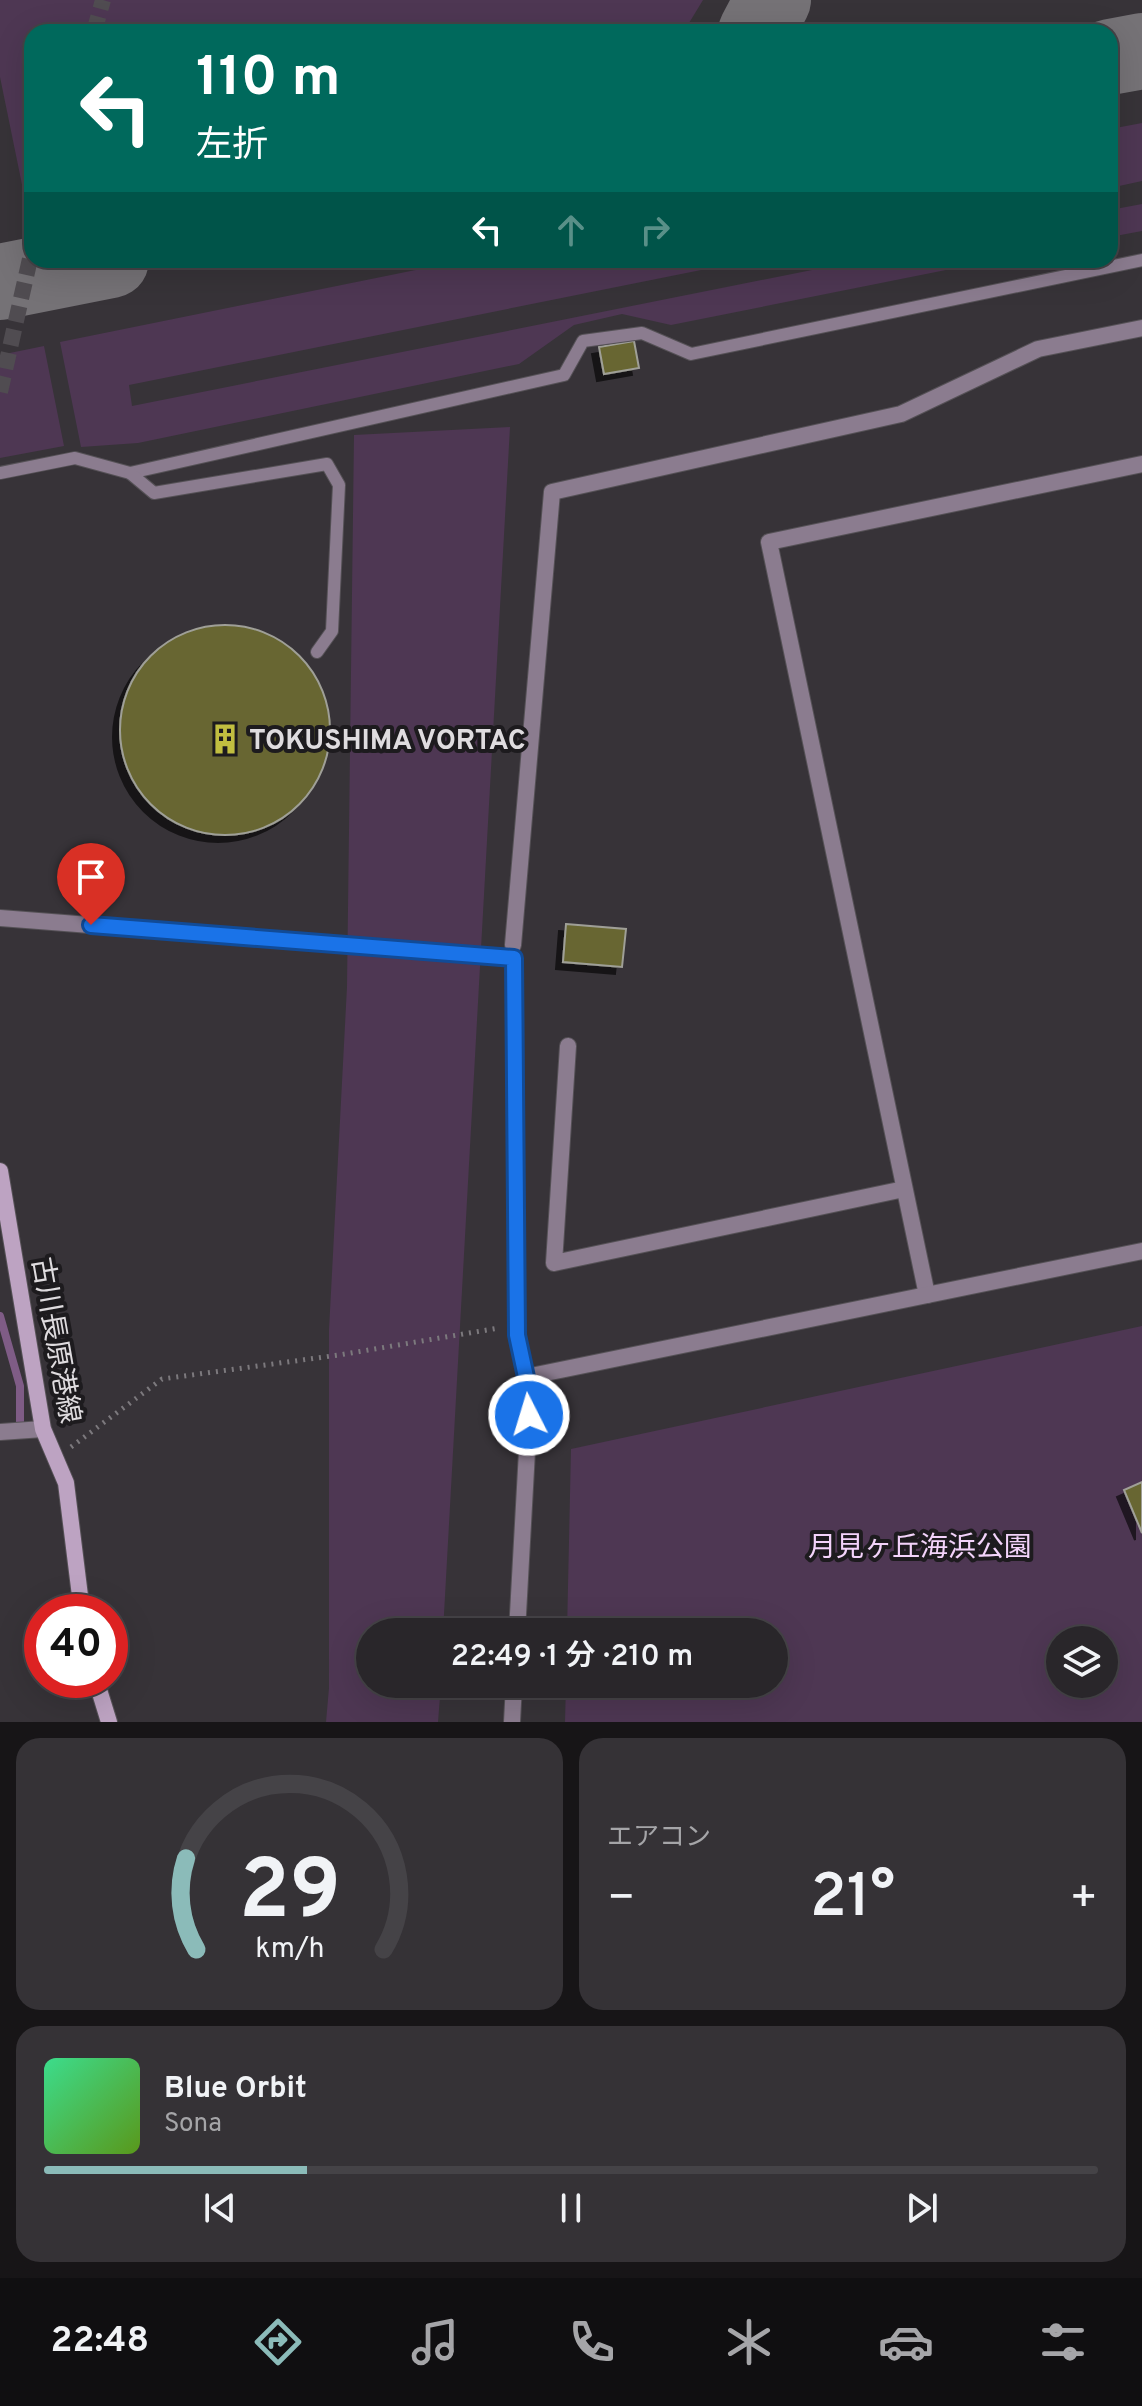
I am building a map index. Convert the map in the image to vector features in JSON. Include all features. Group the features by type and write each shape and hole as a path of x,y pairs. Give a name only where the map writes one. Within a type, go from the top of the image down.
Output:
{"main road":[{"name":"古川長原港線","path":"0,1171 43,1429 66,1483 80,1594"},
{"path":"102,1698 109,1722"}],"street":[{"path":"513,945 552,492 901,414 1038,349 1142,328"},
{"path":"927,1295 769,542 1142,464"},
{"path":"0,918 514,958 514,1330 526,1377 529,1415 518,1618"},
{"path":"568,1046 554,1263 904,1189"},
{"path":"526,1377 1142,1251"},
{"path":"0,1432 43,1429"},
{"path":"512,1722 513,1698"}],"lane":[{"path":"1118,265 1142,260"},
{"path":"130,473 564,375 583,341 642,333 691,354 1104,268"},
{"path":"0,473 75,458 130,473 154,493 327,464 339,485 333,617 332,631 317,652"}],"path":[{"path":"56,1458 162,1379 514,1330"}],"green space":[{"path":"0,0 703,0 688,24 24,24 24,194 0,77"},
{"path":"1142,123 1142,181 1118,186 1118,128"},
{"path":"1142,204 1142,231 1118,236 1118,208"},
{"path":"425,268 711,268 129,385 132,406 822,268 956,268 671,325 622,314 574,325 519,364 138,443 81,447 60,342"},
{"path":"44,346 64,446 0,458 0,355"},
{"path":"510,427 444,1618 356,1618 356,1698 440,1698 438,1722 326,1722 329,1688 329,1330 347,987 354,435"},
{"name":"月見ヶ丘海浜公園","path":"1142,1326 1142,1722 565,1722 566,1698 788,1698 788,1618 567,1618 571,1449"}],"building":[{"path":"634,341 639,368 604,374 599,347"},
{"name":"TOKUSHIMA VORTAC","path":"225,625 265,633 283,642 299,656 313,672 322,690 330,730 322,770 313,788 299,804 283,818 265,827 225,835 185,827 167,818 151,804 137,788 128,770 120,730 128,690 137,672 151,656 167,642 185,633"},
{"path":"566,924 626,929 622,967 563,962"},
{"path":"1142,1482 1142,1533 1124,1490"}],"waterway":[{"path":"0,1316 20,1386 20,1433"}],"taxiway":[{"path":"760,24 773,0"},
{"path":"1118,56 1142,51"},
{"path":"0,282 71,268"}],"tunnel":[{"path":"96,24 103,0"},
{"path":"0,392 28,268"}],"place":[{"name":"TOKUSHIMA VORTAC","path":"225,739"}],"route":[{"path":"91,925 514,958 517,1335 526,1377 529,1415"}]}
